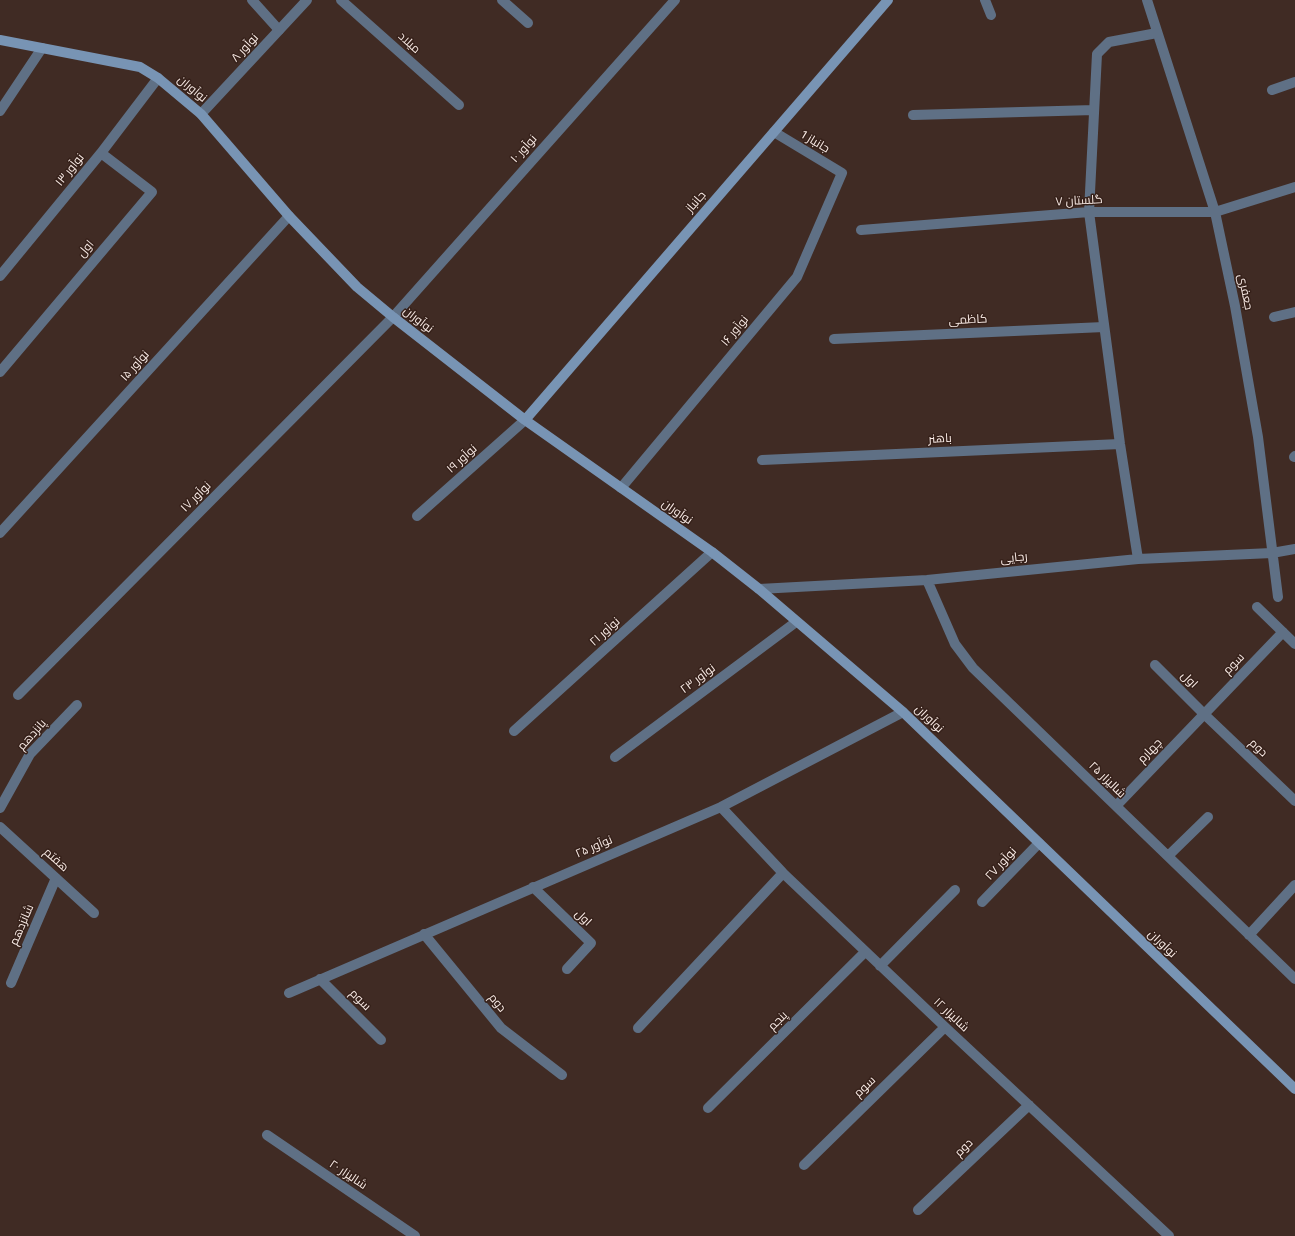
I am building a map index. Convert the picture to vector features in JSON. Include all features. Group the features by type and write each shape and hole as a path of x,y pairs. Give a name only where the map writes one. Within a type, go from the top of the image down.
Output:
{"street":[{"path":"252,0 279,30"},
{"name":"نوآور ۸","path":"201,114 307,0"},
{"name":"میلاد","path":"341,0 459,105"},
{"path":"502,0 528,23"},
{"name":"نوآور ۱۰","path":"393,317 675,0"},
{"name":"جانباز","path":"525,420 888,0"},
{"path":"985,0 991,15"},
{"name":"جعفری","path":"1147,0 1215,212 1235,306 1258,437 1278,597"},
{"path":"1138,559 1120,444 1089,212 1097,54 1109,42 1157,33"},
{"name":"نوآوران","path":"0,40 140,67 158,78 201,114 289,216 357,286 393,317 525,420 712,552 759,589 903,712 1295,1089"},
{"path":"0,111 42,48"},
{"name":"نوآور ۱۳","path":"0,276 101,153 158,78"},
{"path":"1272,90 1295,82"},
{"path":"913,115 1094,110"},
{"name":"جانباز 1","path":"774,132 842,173"},
{"name":"اول","path":"0,372 152,192 101,153"},
{"name":"نوآور ۱۶","path":"621,488 797,277 842,173"},
{"name":"گلستان ۷","path":"861,230 1089,212 1215,212 1295,187"},
{"name":"نوآور ۱۵","path":"0,533 289,216"},
{"path":"1274,317 1295,312"},
{"name":"نوآور ۱۷","path":"18,695 393,317"},
{"name":"کاظمی","path":"834,339 1104,327"},
{"name":"نوآور ۱۹","path":"417,516 525,420"},
{"name":"باهنر","path":"762,460 1120,444"},
{"name":"رجایی","path":"759,589 927,580 1138,559 1272,553 1295,549"},
{"name":"نوآور ۲۱","path":"514,731 712,552"},
{"name":"شالیزار ۲۵","path":"927,580 955,644 973,668 1295,979"},
{"path":"1257,607 1295,644"},
{"name":"نوآور ۲۳","path":"615,757 796,622"},
{"name":"سوم","path":"1204,714 1282,632"},
{"name":"اول","path":"1155,665 1204,714"},
{"name":"پانزدهم","path":"0,808 30,754 77,705"},
{"name":"نوآور ۲۵","path":"289,993 721,807 903,712"},
{"name":"چهارم","path":"1116,806 1204,714"},
{"name":"دوم","path":"1204,714 1295,801"},
{"name":"شالیزار ۱۲","path":"721,807 782,873 945,1028 1169,1236"},
{"path":"1168,856 1208,817"},
{"name":"هفتم","path":"0,827 94,913"},
{"name":"نوآور ۲۷","path":"982,902 1039,843"},
{"path":"638,1028 782,873"},
{"name":"شانزدهم","path":"11,983 56,878"},
{"path":"1249,935 1295,885"},
{"name":"اول","path":"533,887 591,943 567,969"},
{"path":"880,966 955,890"},
{"name":"دوم","path":"424,934 500,1028 562,1075"},
{"name":"پنجم","path":"708,1108 865,952"},
{"name":"سوم","path":"320,979 381,1040"},
{"name":"سوم","path":"804,1165 945,1028"},
{"name":"دوم","path":"918,1210 1029,1105"},
{"name":"شالیزار ۲۰","path":"267,1135 415,1236"}]}
